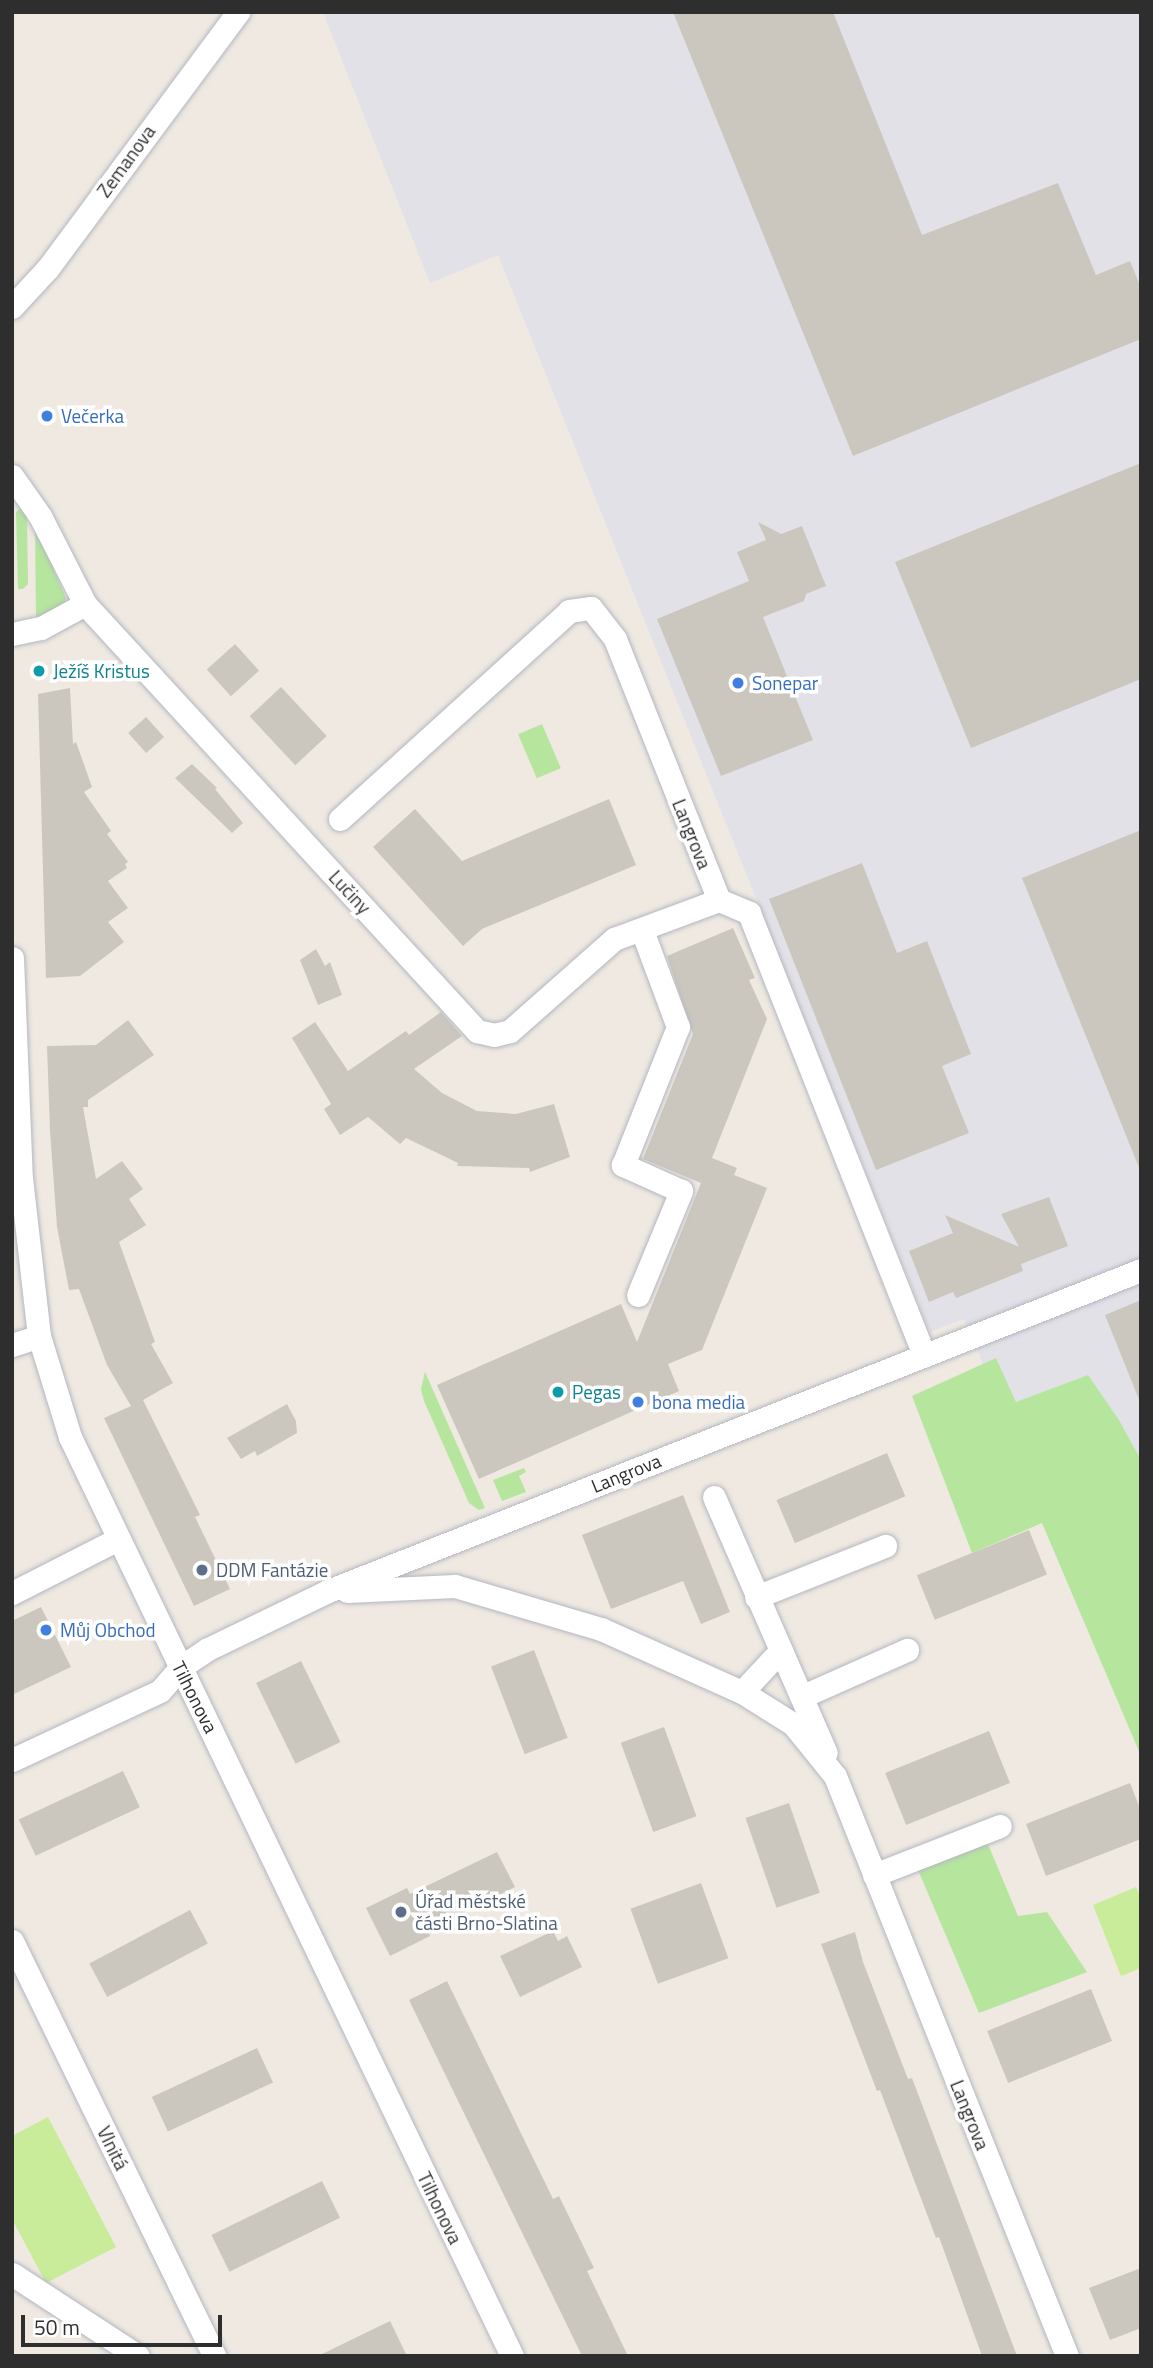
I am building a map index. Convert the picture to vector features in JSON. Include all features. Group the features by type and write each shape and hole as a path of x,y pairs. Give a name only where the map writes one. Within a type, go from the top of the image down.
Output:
{"street":[{"name":"Zemanova","path":"12,307 48,268 238,12"},
{"name":"Lučiny","path":"12,476 40,516 85,604 477,1031 494,1035 510,1031 614,939 719,900"},
{"path":"12,634 41,628 85,604"},
{"name":"Langrova","path":"340,819 569,611 591,608 615,639 719,900"},
{"path":"719,900 749,913 924,1356"},
{"path":"638,1295 681,1191 623,1165 678,1027 642,930"},
{"name":"Tilhonova","path":"12,958 21,1178 39,1336 70,1437 512,2356"},
{"name":"Langrova","path":"181,1667 208,1649 328,1591 1141,1270"},
{"path":"12,1345 39,1336"},
{"name":"Langrova","path":"714,1497 756,1597 803,1696 1067,2356"},
{"path":"12,1593 118,1538"},
{"path":"756,1597 885,1546"},
{"name":"Langrova","path":"328,1591 455,1586 601,1629 742,1692 793,1724 835,1776"},
{"path":"742,1692 781,1650"},
{"path":"803,1696 907,1650"},
{"path":"12,1760 160,1691 181,1667"},
{"path":"874,1875 1000,1826"},
{"name":"Vlnitá","path":"12,1941 214,2356"},
{"path":"12,2274 138,2356"}],"shaded area":[{"path":"323,12 1141,12 1141,1460 1119,1420 1088,1375 1016,1402 996,1358 983,1364 964,1319 930,1332 498,255 430,283"}],"green space":[{"path":"22,507 27,515 28,584 23,589 18,589 16,512"},
{"path":"35,526 66,598 65,602 36,620"},
{"path":"542,724 561,768 537,778 518,734"},
{"path":"996,1358 1016,1402 1088,1375 1119,1420 1141,1460 1141,1756 1042,1523 972,1553 912,1396"},
{"path":"425,1372 485,1508 479,1510 469,1503 424,1401 421,1389"},
{"path":"524,1468 526,1472 519,1476 526,1492 502,1501 493,1480"},
{"path":"987,1842 1018,1916 1047,1912 1087,1972 979,2013 918,1870"},
{"path":"1136,1887 1141,1898 1141,1968 1121,1976 1093,1905"},
{"path":"48,2117 116,2247 46,2283 12,2219 12,2136"}],"building":[{"path":"673,12 833,12 922,235 1058,183 1096,275 1130,261 1141,288 1141,339 853,456"},
{"path":"1141,463 1141,679 971,748 895,562"},
{"path":"758,522 781,534 802,526 826,586 806,594 804,601 763,617 813,740 721,776 657,619 749,581 737,552 766,540"},
{"path":"235,644 259,671 231,696 207,669"},
{"path":"281,687 327,736 295,765 250,716"},
{"path":"70,688 73,744 76,742 92,787 84,792 111,831 107,834 128,862 125,864 127,868 108,881 128,908 108,922 124,942 80,976 46,978 38,694"},
{"path":"146,717 164,737 146,753 128,733"},
{"path":"192,764 217,788 215,789 243,823 232,833 175,778"},
{"path":"609,799 636,865 482,929 463,946 373,847 415,809 462,861"},
{"path":"1141,830 1141,1169 1140,1170 1022,878"},
{"path":"862,863 897,953 927,941 971,1054 942,1066 969,1133 876,1170 769,899"},
{"path":"733,928 755,978 749,980 767,1019 712,1158 737,1168 734,1175 767,1188 702,1350 668,1364 679,1391 479,1479 437,1385 621,1304 637,1342 701,1183 643,1159 693,1034 667,956"},
{"path":"316,949 325,966 330,962 342,995 318,1005 300,960"},
{"path":"441,1012 462,1036 414,1069 442,1093 477,1111 516,1114 554,1104 570,1157 530,1172 529,1168 457,1166 458,1163 406,1138 400,1144 368,1117 340,1135 324,1109 331,1104 292,1038 315,1022 348,1071 406,1031 409,1035"},
{"path":"128,1020 154,1055 88,1100 88,1107 83,1107 96,1179 122,1161 143,1189 129,1199 146,1225 119,1242 155,1342 151,1344 173,1383 143,1400 200,1515 195,1517 230,1589 194,1606 104,1418 131,1406 107,1365 79,1289 69,1290 57,1227 47,1046 96,1045"},
{"path":"1049,1197 1068,1246 1021,1264 1023,1271 956,1298 953,1292 929,1302 909,1251 953,1233 945,1215 1019,1247 1001,1214"},
{"path":"1141,1300 1141,1402 1140,1402 1105,1315"},
{"path":"287,1404 296,1421 297,1433 257,1456 255,1451 241,1459 227,1438"},
{"path":"887,1453 905,1496 795,1543 777,1500"},
{"path":"683,1495 730,1612 701,1624 683,1581 611,1609 582,1535"},
{"path":"1029,1530 1047,1575 935,1620 917,1575"},
{"path":"41,1607 71,1667 12,1695 12,1621"},
{"path":"534,1650 568,1738 525,1754 491,1666"},
{"path":"301,1661 340,1742 296,1764 256,1683"},
{"path":"664,1727 696,1816 653,1832 621,1743"},
{"path":"989,1731 1010,1783 906,1825 885,1773"},
{"path":"123,1771 140,1807 36,1856 19,1820"},
{"path":"1130,1783 1141,1811 1141,1839 1046,1876 1026,1824"},
{"path":"789,1803 820,1893 776,1908 746,1818"},
{"path":"497,1852 515,1887 428,1930 430,1936 390,1956 366,1908 407,1888 410,1894"},
{"path":"701,1883 728,1958 658,1984 631,1909"},
{"path":"190,1910 208,1944 107,1997 89,1964"},
{"path":"553,1931 558,1941 567,1936 582,1967 520,1997 500,1956"},
{"path":"855,1932 863,1962 908,2079 912,2078 1017,2356 982,2356 939,2237 936,2238 880,2090 877,2091 854,2031 821,1944"},
{"path":"447,1981 553,2199 559,2196 594,2268 587,2271 628,2356 582,2356 409,2000"},
{"path":"1091,1989 1112,2041 1008,2083 987,2031"},
{"path":"257,2048 273,2082 168,2131 152,2097"},
{"path":"322,2181 340,2218 229,2272 211,2235"},
{"path":"1141,2268 1141,2328 1110,2340 1089,2288"},
{"path":"390,2321 407,2356 318,2356"}],"place":[{"name":"Večerka","path":"47,416"},
{"name":"Ježíš Kristus","path":"39,671"},
{"name":"Sonepar","path":"738,683"},
{"name":"Pegas","path":"558,1392"},
{"name":"bona media","path":"638,1402"},
{"name":"DDM Fantázie","path":"202,1570"},
{"name":"Můj Obchod","path":"46,1630"},
{"name":"Úřad městské části Brno-Slatina","path":"401,1912"}]}
